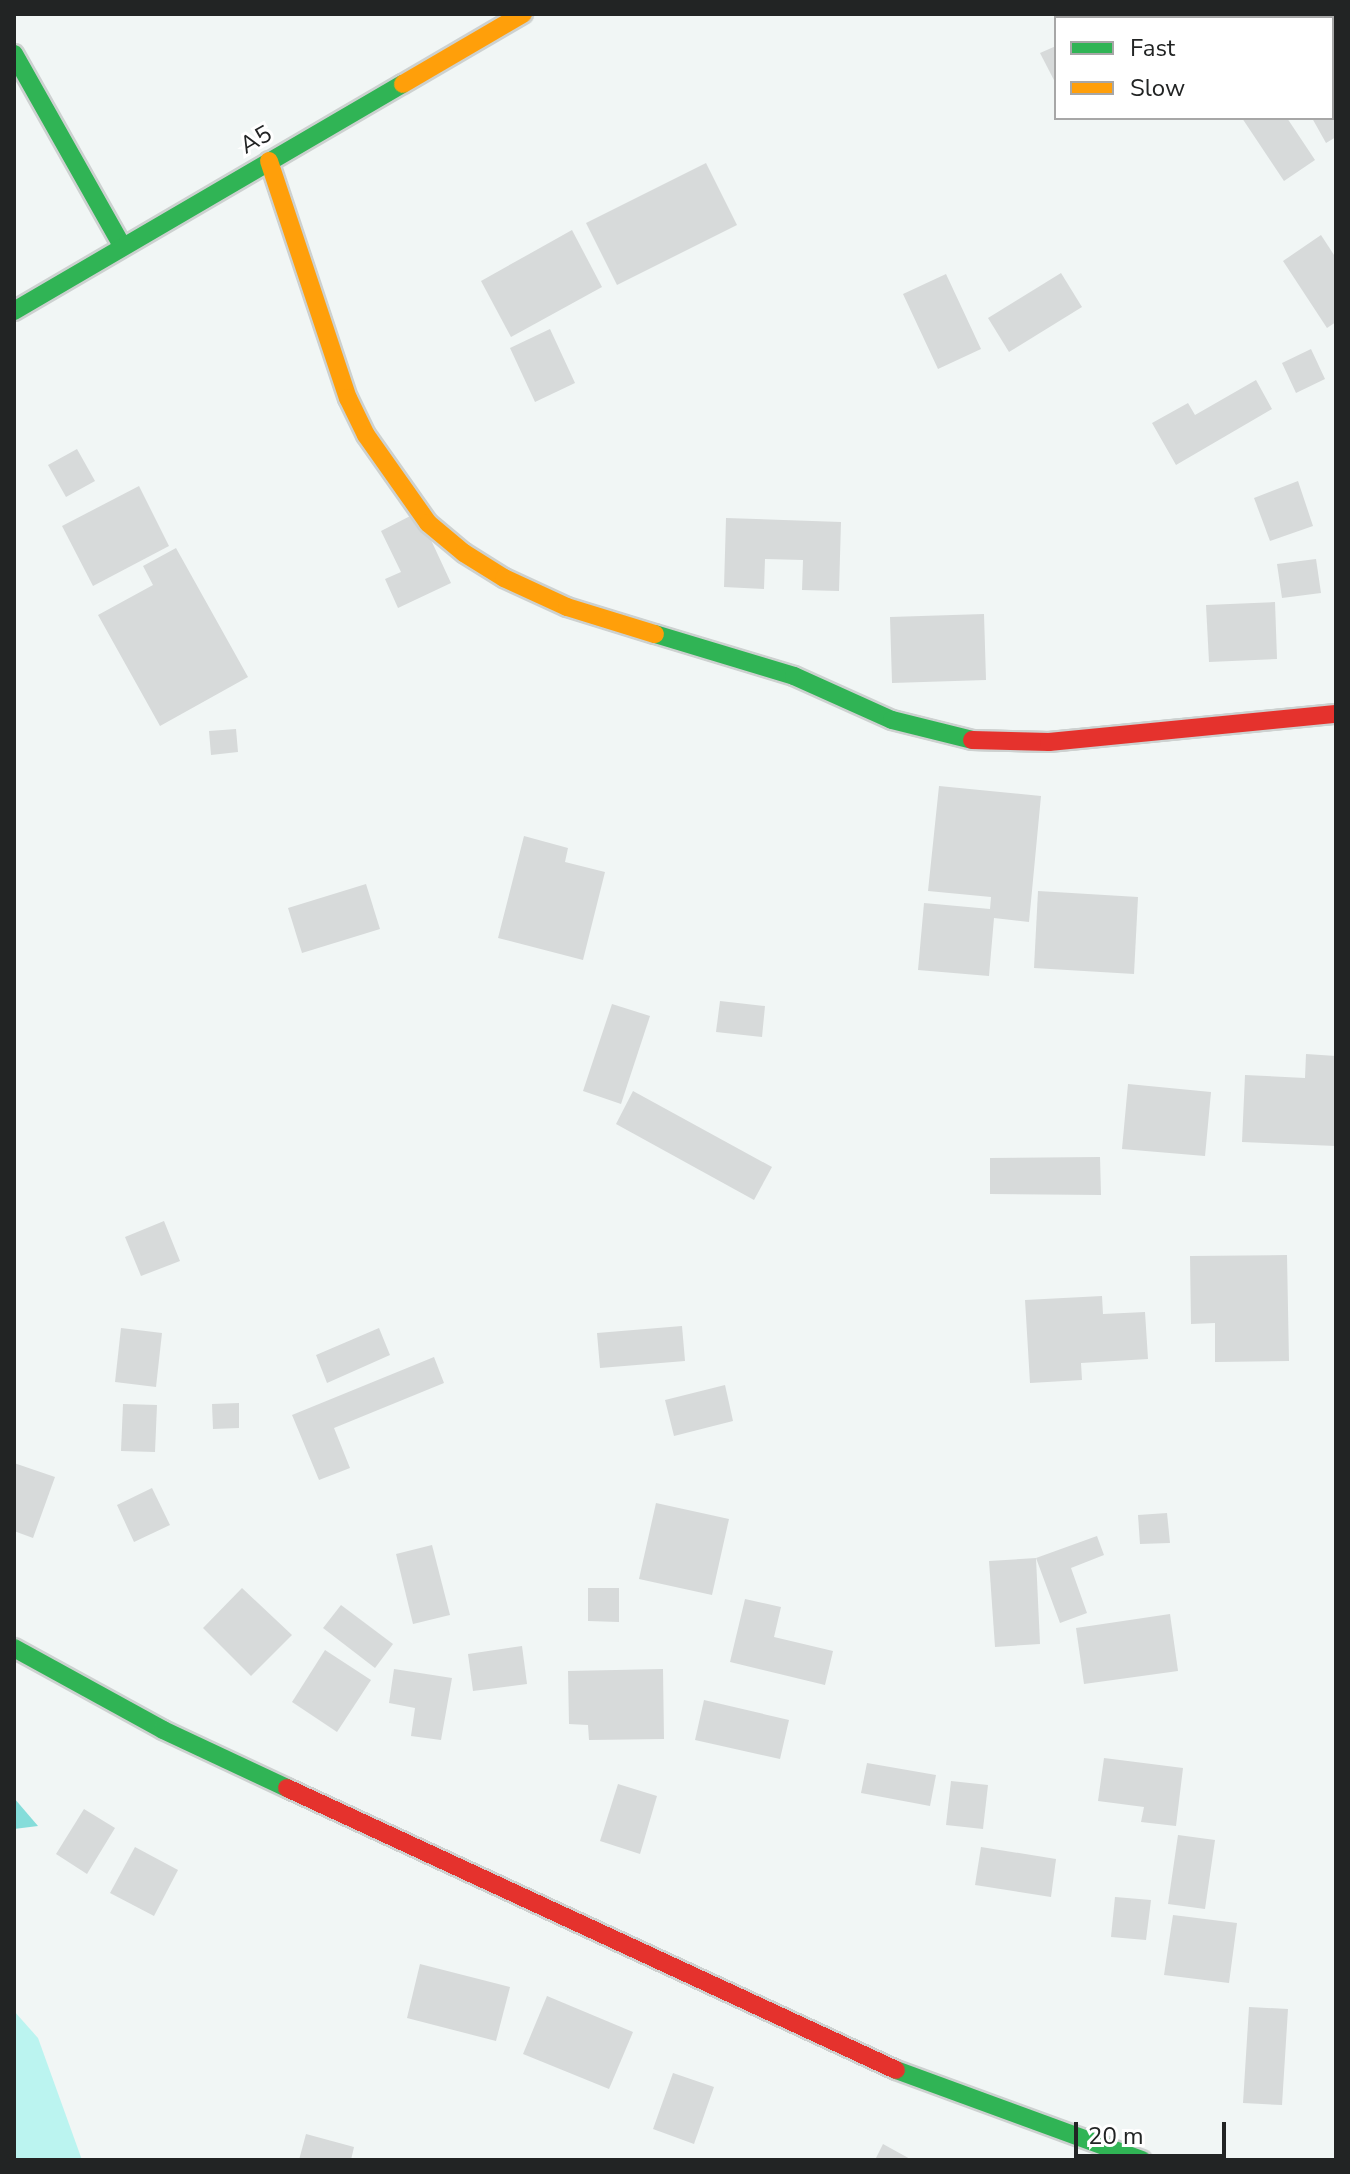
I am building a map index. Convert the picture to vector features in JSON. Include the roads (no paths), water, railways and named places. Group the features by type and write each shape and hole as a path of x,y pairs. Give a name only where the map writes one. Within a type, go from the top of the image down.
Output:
{"main road":[{"name":"A5","path":"14,311 523,14"},
{"path":"14,54 122,246"},
{"path":"269,161 348,398 366,435 428,523 464,553 504,578 567,607 794,676 892,720 966,740 1049,742 1336,714"},
{"path":"14,1648 163,1730 887,2067 1142,2160"}]}
